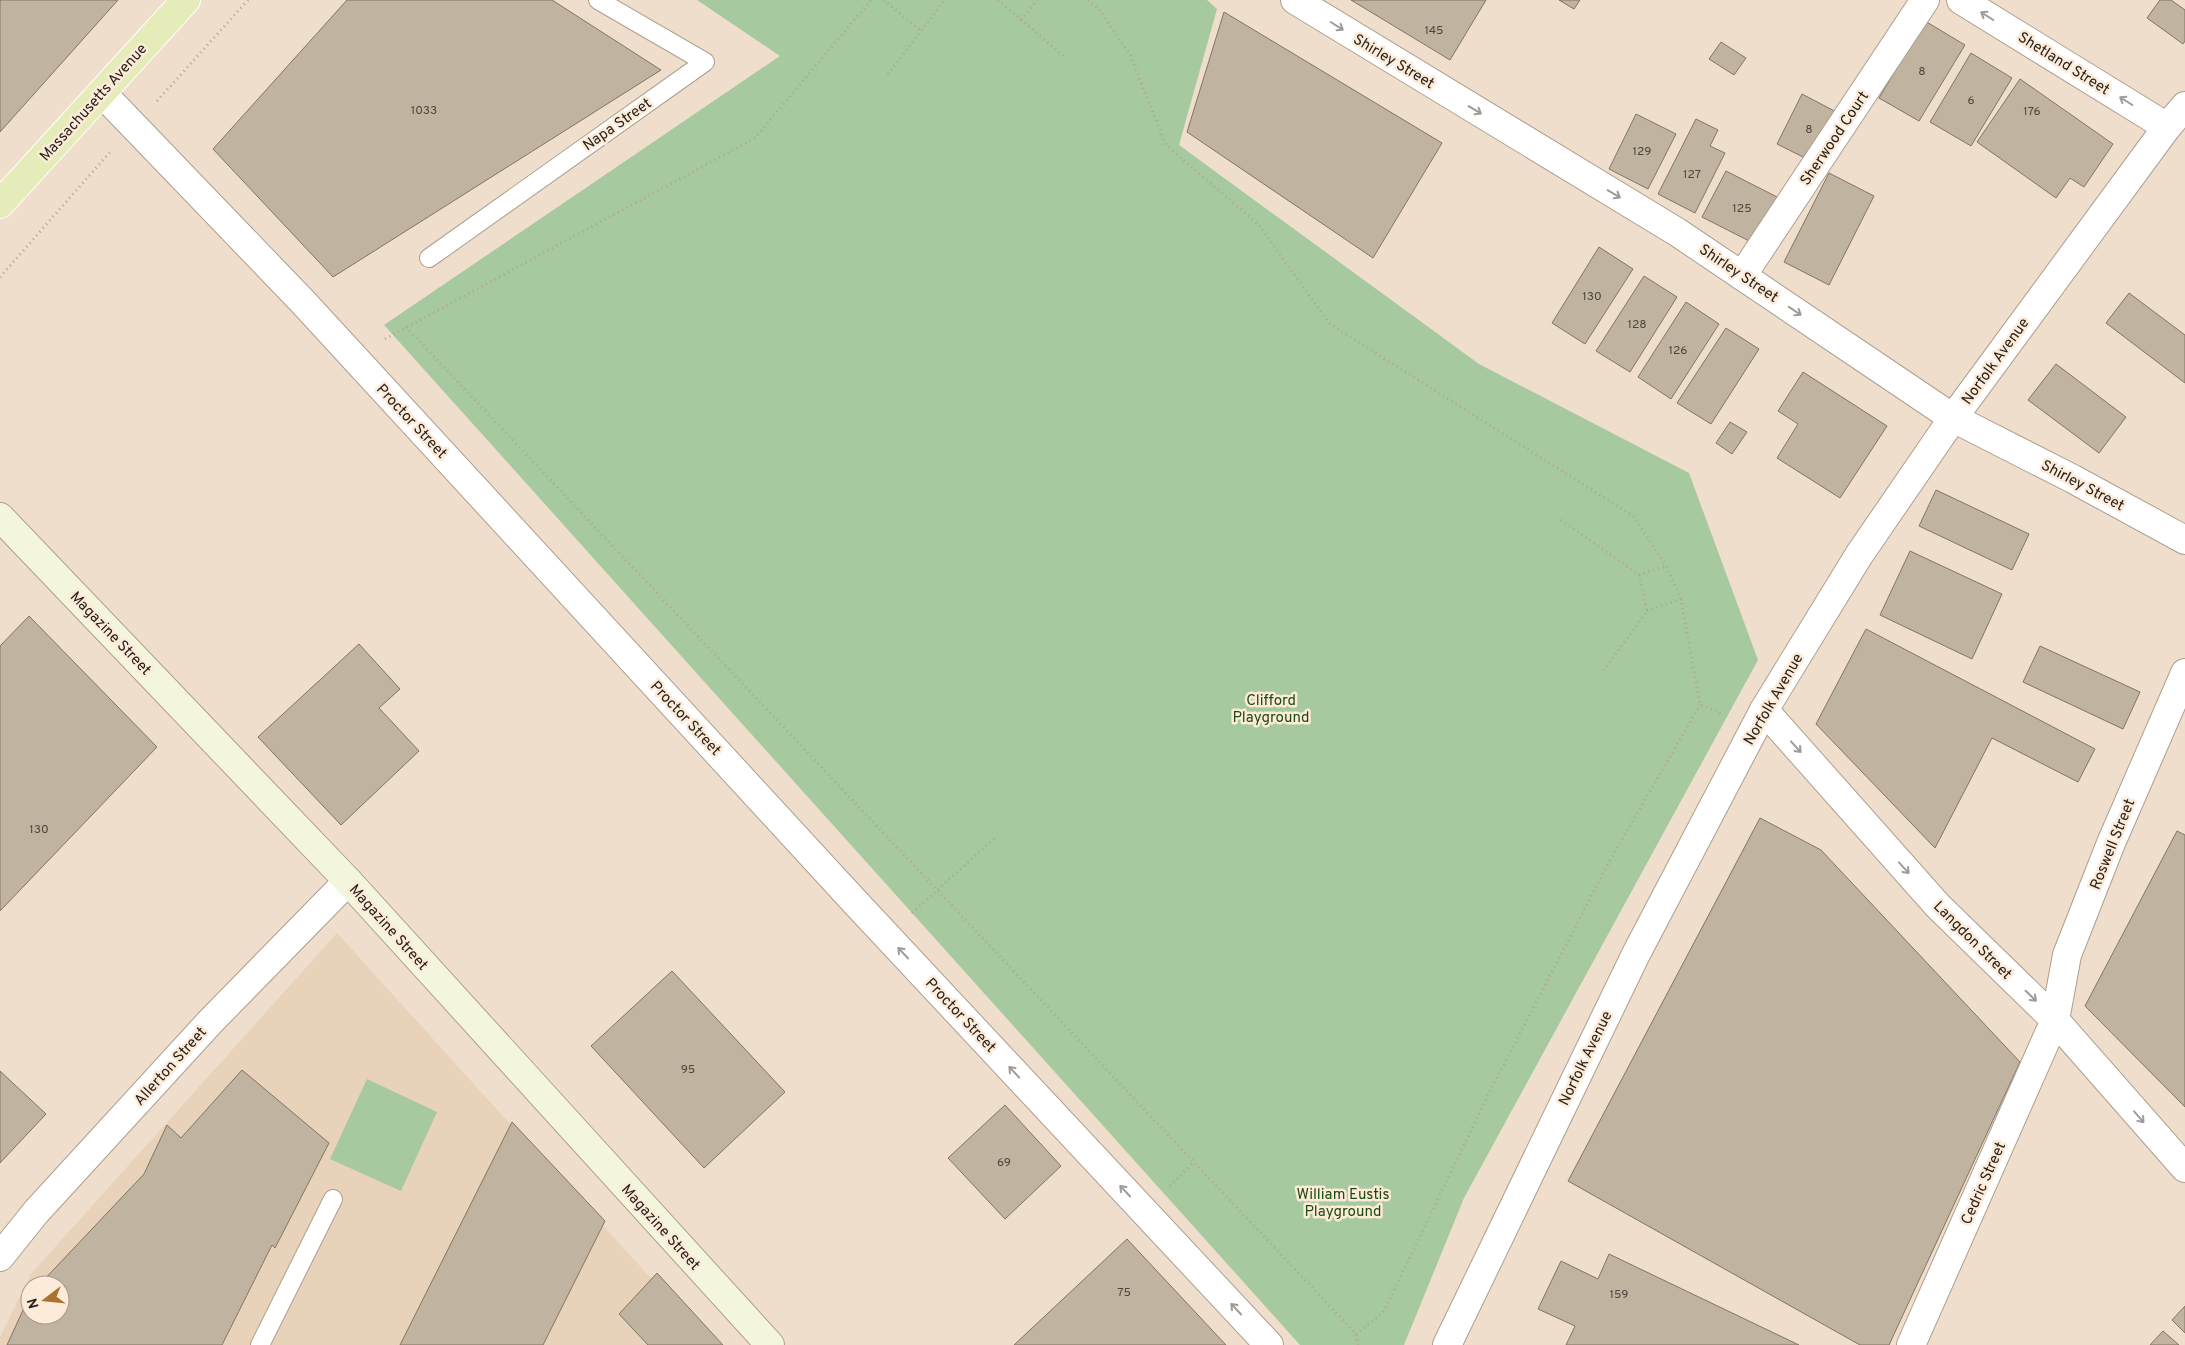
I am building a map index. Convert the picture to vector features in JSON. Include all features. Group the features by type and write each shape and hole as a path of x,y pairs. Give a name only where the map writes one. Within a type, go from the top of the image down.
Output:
{"main road":[{"name":"Massachusetts Avenue","path":"0,204 186,0"},
{"name":"Magazine Street","path":"0,516 348,882 770,1345"}],"street":[{"name":"Shirley Street","path":"1295,0 1677,232 1953,418 2073,479 2185,540"},
{"name":"Sherwood Court","path":"1742,276 1925,0"},
{"name":"Shetland Street","path":"1961,0 2167,127"},
{"name":"Proctor Street","path":"102,93 153,144 360,365 849,895 1269,1345"},
{"name":"Norfolk Avenue","path":"1447,1345 1636,954 1764,710 1859,555 1953,418 2167,127 2185,106"},
{"name":"Roswell Street","path":"2055,1020 2067,955 2111,843 2185,673"},
{"name":"Langdon Street","path":"1764,710 1938,906 2055,1020 2185,1168"},
{"name":"Allerton Street","path":"0,1257 36,1212 203,1029 348,882"},
{"name":"Cedric Street","path":"1911,1345 2055,1020"}],"lane":[{"name":"Napa Street","path":"429,258 705,62 598,0"},
{"path":"260,1345 333,1199"}],"path":[{"path":"360,365 386,338 755,138 871,0"},
{"path":"884,0 921,31"},
{"path":"888,74 945,0"},
{"path":"998,0 1065,57"},
{"path":"1021,20 1037,0"},
{"path":"1088,0 1098,8 1130,55 1166,145 1258,224 1330,324 1633,516 1666,566 1681,599 1700,705 1608,862 1489,1093 1383,1313 1356,1334"},
{"path":"406,327 1356,1334 1358,1345"},
{"path":"1561,520 1639,575 1647,611"},
{"path":"1639,575 1666,566"},
{"path":"1602,674 1647,611 1681,599"},
{"path":"1700,705 1717,711 1729,722"},
{"path":"937,890 997,836"}],"shaded area":[{"path":"337,933 712,1345 0,1345 0,1337 20,1296 20,1325 70,1325 70,1275 31,1275"}],"green space":[{"name":"Clifford Playground","path":"697,0 1207,0 1217,9 1179,145 1479,364 1689,473 1758,660 1464,1198 1404,1345 1300,1345 384,325 780,56"},
{"path":"367,1079 437,1112 401,1191 330,1159"}],"building":[{"path":"0,0 118,0 0,132"},
{"path":"347,0 552,0 661,70 333,277 213,149"},
{"path":"1351,0 1486,0 1450,60"},
{"path":"1559,0 1580,0 1574,9"},
{"path":"2160,0 2171,0 2185,10 2185,41 2183,44 2147,18"},
{"path":"1224,12 1442,143 1373,258 1187,132"},
{"path":"1925,21 1965,45 1919,121 1879,98"},
{"path":"1721,42 1746,58 1734,75 1709,59"},
{"path":"1971,53 2012,78 1971,146 1930,122"},
{"path":"2020,79 2113,144 2084,187 2070,178 2056,198 1977,142"},
{"path":"1802,94 1840,114 1815,163 1777,144"},
{"path":"1636,114 1676,134 1648,189 1609,169"},
{"path":"1696,119 1718,130 1710,146 1725,153 1695,213 1658,194"},
{"path":"1726,171 1783,200 1759,246 1702,217"},
{"path":"1829,173 1874,196 1829,285 1784,262"},
{"path":"1599,247 1633,269 1585,344 1552,323"},
{"path":"1644,276 1677,297 1630,372 1596,351"},
{"path":"2129,293 2185,335 2185,383 2106,323"},
{"path":"1686,302 1719,324 1671,399 1638,377"},
{"path":"1726,328 1759,349 1711,424 1677,403"},
{"path":"2056,364 2126,417 2099,453 2028,400"},
{"path":"1803,372 1887,426 1840,498 1777,458 1798,424 1778,411"},
{"path":"1730,422 1747,432 1732,454 1716,443"},
{"path":"1936,490 2029,534 2012,570 1919,526"},
{"path":"1910,551 2002,594 1972,659 1880,615"},
{"path":"29,616 157,747 0,911 0,646"},
{"path":"1866,629 2095,749 2078,782 1992,738 1935,848 1816,724"},
{"path":"359,644 400,689 379,708 419,751 341,825 258,737"},
{"path":"2040,646 2140,692 2123,729 2023,682"},
{"path":"1760,818 1821,850 2020,1062 1889,1345 1860,1345 1568,1181"},
{"path":"2177,831 2185,835 2185,1107 2085,1006"},
{"path":"672,971 785,1092 704,1168 591,1046"},
{"path":"242,1070 329,1143 275,1248 272,1245 222,1345 7,1345 20,1317 20,1325 70,1325 70,1275 48,1275 144,1174 167,1125 181,1138"},
{"path":"0,1071 46,1114 0,1163"},
{"path":"1005,1105 1061,1166 1005,1219 948,1158"},
{"path":"512,1122 605,1221 543,1345 400,1345"},
{"path":"1127,1239 1226,1345 1014,1345"},
{"path":"1609,1254 1799,1345 1566,1345 1575,1326 1538,1309 1561,1261 1598,1279"},
{"path":"657,1273 723,1345 648,1345 619,1314"},
{"path":"2185,1306 2185,1333 2172,1320"},
{"path":"2163,1331 2179,1345 2150,1345"}],"park label":[{"name":"William Eustis Playground","path":"1343,1202"}]}
